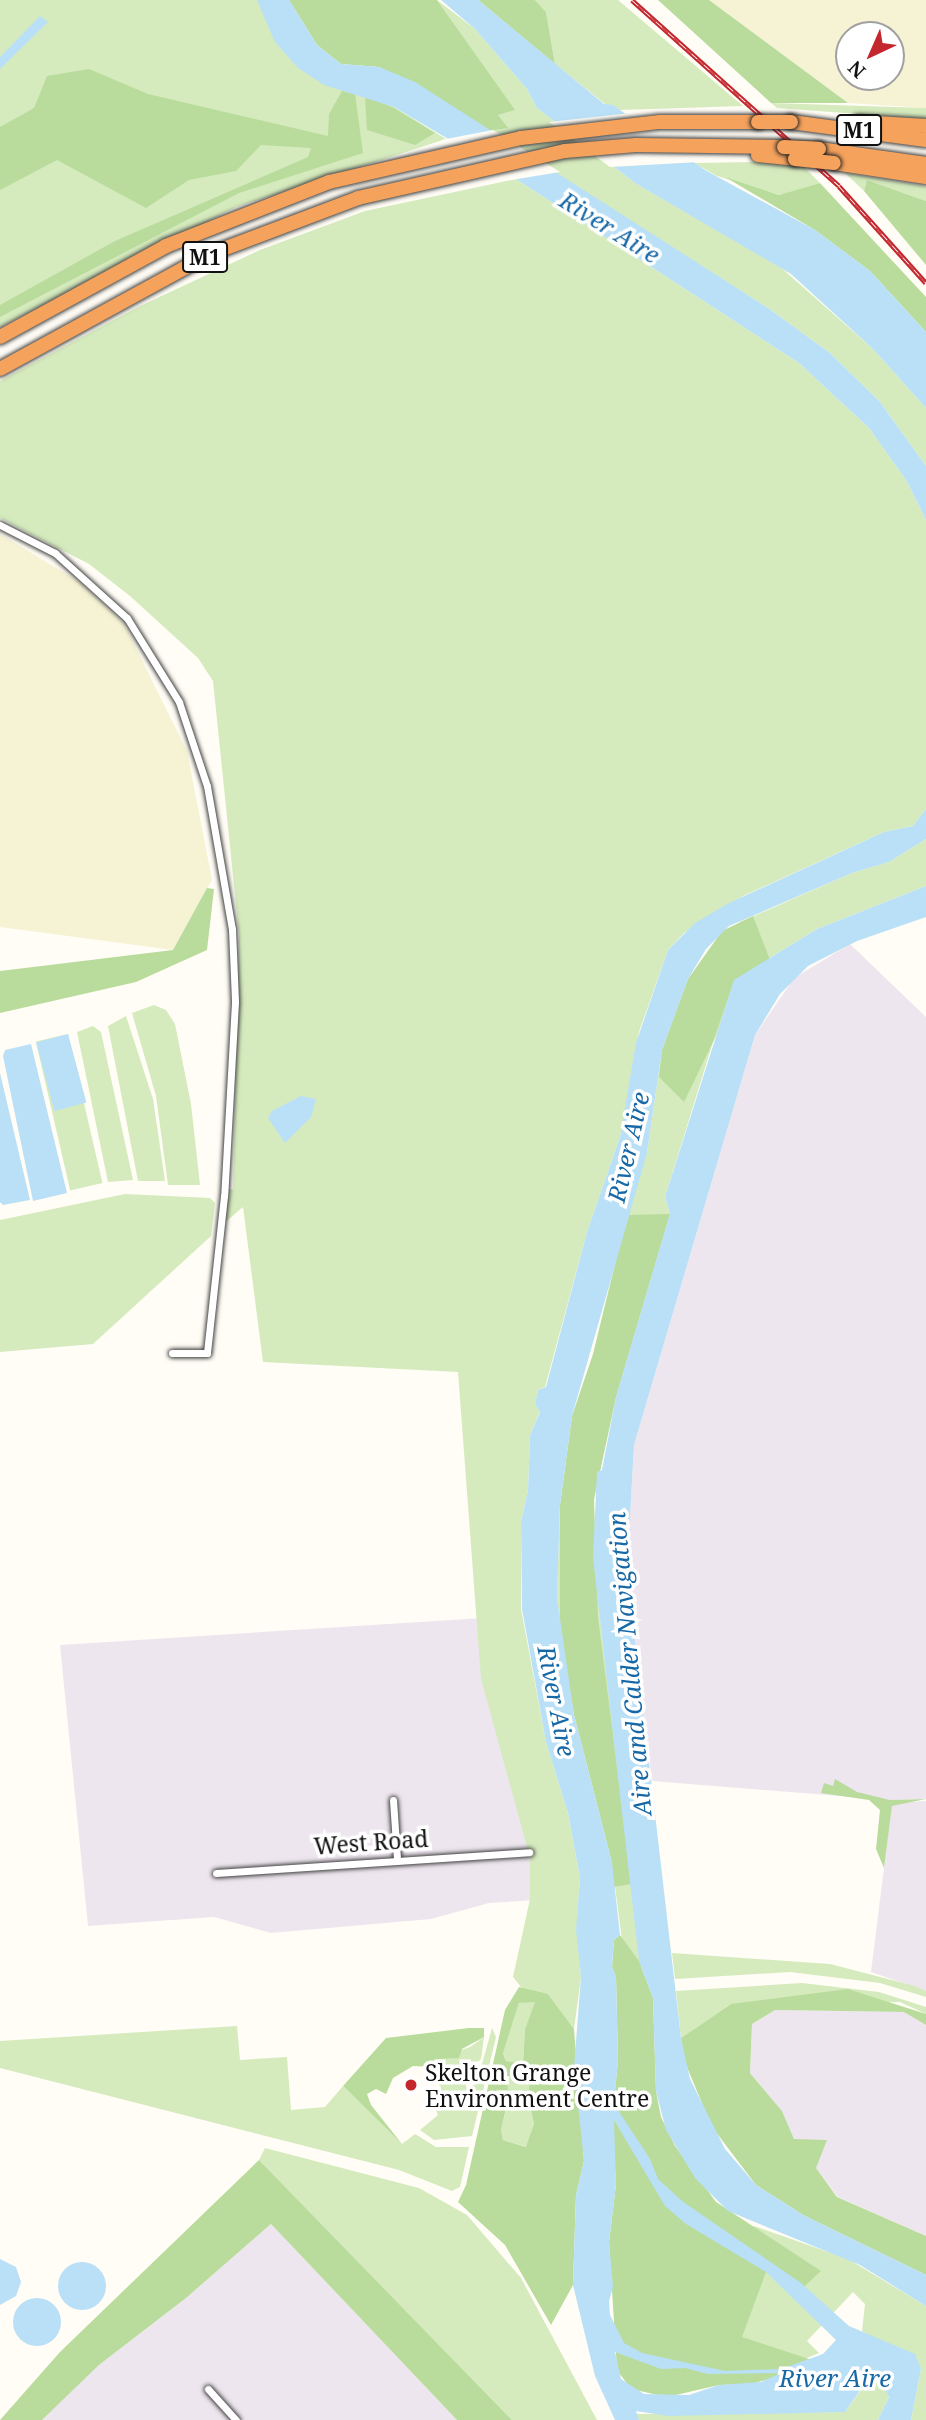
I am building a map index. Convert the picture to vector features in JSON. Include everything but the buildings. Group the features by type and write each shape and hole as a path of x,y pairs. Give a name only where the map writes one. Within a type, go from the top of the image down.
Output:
{"highway":[{"name":"M1","path":"0,337 166,246 329,182 396,164 521,138 660,122 926,125"},
{"name":"M1","path":"795,123 926,139"},
{"name":"M1","path":"0,369 210,254 291,220 425,181 565,151 690,145 820,149 926,164"},
{"path":"712,145 926,177"}],"street":[{"path":"0,525 55,553 110,598 179,702 207,786 232,929 234,1002 224,1196 207,1353 172,1353"},
{"path":"393,1800 397,1858"},
{"name":"West Road","path":"216,1873 397,1858 529,1852"},
{"path":"208,2389 236,2420"}],"shaded area":[{"path":"709,0 926,0 926,108 848,103"},
{"path":"0,534 81,583 124,624 187,751 212,880 173,950 0,927"},
{"path":"850,944 926,1017 926,1799 890,1800 652,1781 627,1572 634,1445 755,1035 794,978"},
{"path":"483,1618 521,1797 536,1900 489,1903 431,1919 271,1933 214,1917 88,1926 60,1645"},
{"path":"926,1801 926,1991 871,1972 892,1803"},
{"path":"775,2010 905,2012 926,2025 926,2236 838,2197 794,2140 782,2111 750,2073 752,2024"},
{"path":"271,2224 457,2420 42,2420 99,2365 186,2298"}],"green space":[{"path":"0,0 264,0 279,36 446,139 236,207 0,327"},
{"path":"289,0 437,0 515,110 498,115 508,128 488,131 379,67 341,64 317,45"},
{"path":"437,0 475,29 527,89 537,108 635,183 778,265 873,349 926,408 926,466 880,402 830,353 768,308 488,131 507,128 497,115 514,110"},
{"path":"478,0 535,0 546,12 555,64"},
{"path":"535,0 618,0 743,106 620,110 605,104 555,64 546,12"},
{"path":"658,0 709,0 848,103 771,103"},
{"path":"89,69 148,94 328,136 329,114 342,91 355,94 363,153 239,193 0,317 0,305 115,241 308,157 311,148 261,145 236,171 189,180 146,208 57,160 0,190 0,127 34,108 47,76"},
{"path":"365,96 394,108 435,133 415,145 367,130"},
{"path":"771,103 926,108 926,119 777,108"},
{"path":"753,162 804,167 820,183 780,195 717,176 694,163"},
{"path":"845,173 926,186 926,201 867,180 864,191"},
{"path":"725,177 779,195 820,183 926,297 926,332 870,271 815,230"},
{"path":"516,179 799,363 869,428 906,480 926,520 926,809 913,826 884,832 743,896 684,933 668,950 639,1032 620,1137 587,1232 545,1387 538,1390 535,1404 540,1411 530,1435 528,1490 521,1522 521,1609 546,1742 568,1813 580,1878 577,1922 581,1977 574,2029 548,1994 525,1992 513,1977 530,1899 530,1858 481,1679 458,1372 263,1362 243,1207 222,1225 227,1190 233,1189 239,934 213,681 198,658 130,596 89,564 0,518 0,381 138,307 260,250 365,211"},
{"path":"867,180 926,201 926,265 864,191"},
{"path":"926,839 926,886 817,929 755,967 713,1042 665,1197 670,1214 616,1397 594,1499 593,1558 641,1967 638,2064 612,1863 565,1663 557,1598 560,1505 630,1203 647,1153 662,1050 688,979 740,922 852,873 889,862"},
{"path":"207,888 214,889 207,950 136,982 0,1013 0,971 173,950"},
{"path":"753,916 770,960 734,981 713,1042 684,1102 659,1077 662,1050 688,979 722,931"},
{"path":"154,1005 166,1010 175,1024 191,1104 200,1185 168,1185 156,1096 132,1013"},
{"path":"126,1016 153,1099 165,1181 138,1181 108,1026"},
{"path":"93,1026 101,1032 133,1180 108,1182 77,1032"},
{"path":"68,1034 102,1183 70,1191 36,1041"},
{"path":"125,1194 210,1198 215,1203 211,1236 93,1344 0,1352 0,1220"},
{"path":"670,1214 616,1397 594,1499 598,1617 632,1884 613,1887 612,1863 574,1715 560,1634 560,1505 572,1416 593,1354 627,1215"},
{"path":"835,1779 857,1792 890,1800 926,1799 892,1806 884,1868 876,1849 880,1810 869,1800 821,1793 824,1783 833,1786"},
{"path":"620,1935 639,1961 653,1998 656,2091 661,2117 675,2146 716,2202 821,2271 805,2286 780,2284 766,2272 742,2337 812,2360 797,2375 785,2374 752,2384 719,2385 667,2397 631,2389 617,2370 609,2242 616,2184 612,2121 618,2060 616,1977 612,1967 614,1940"},
{"path":"672,1953 830,1964 915,1986 926,1991 926,1997 880,1983 790,1972 675,1979"},
{"path":"802,1983 879,1992 926,2007 926,2014 900,2002 731,2004 681,2038 676,1991"},
{"path":"519,1987 548,1994 574,2029 584,2161 576,2195 573,2285 551,2325 505,2245 458,2202 466,2185 505,2010","holes":["535,2002 525,2029 523,2063 506,2061 503,2053 519,2003","506,2076 530,2080 528,2097 534,2124 526,2147 503,2140 501,2130 509,2096"]},
{"path":"848,1989 926,2014 926,2025 904,2012 775,2010 752,2024 750,2073 782,2111 794,2139 827,2140 816,2168 837,2197 926,2236 926,2275 803,2215 756,2185 712,2127 684,2060 681,2038 731,2004"},
{"path":"536,2001 525,2029 523,2063 506,2061 503,2052 519,2003"},
{"path":"237,2026 240,2060 287,2057 291,2110 325,2107 343,2086 402,2144 415,2134 436,2147 469,2147 460,2187 452,2191 399,2170 0,2068 0,2041"},
{"path":"484,2028 484,2037 462,2049 459,2058 437,2059 434,2067 413,2066 393,2078 386,2094 376,2089 367,2094 371,2105 402,2144 343,2086 386,2038"},
{"path":"492,2028 496,2037 472,2136 434,2140 420,2130 438,2115 429,2094 432,2088 440,2087 434,2067 437,2059 470,2047 484,2037 481,2059 464,2074 467,2091 477,2082"},
{"path":"505,2076 531,2080 528,2097 534,2124 527,2147 503,2140 501,2130 509,2097"},
{"path":"265,2148 419,2188 467,2215 521,2278 597,2420 512,2420 259,2160"},
{"path":"259,2160 512,2420 457,2420 271,2224 186,2298 99,2365 42,2420 0,2420 60,2352"},
{"path":"754,2226 848,2259 926,2306 926,2420 911,2420 921,2369 862,2331 865,2304 853,2292 807,2341 819,2353 807,2358 694,2358 747,2229"},
{"path":"878,2375 889,2397 878,2420 639,2420 635,2414 845,2412 866,2383"}],"water":[{"path":"257,0 289,0 317,45 341,64 379,67 415,82 768,308 830,353 880,402 926,466 926,520 906,480 869,428 799,363 516,179 394,107 324,85 298,68 275,42"},
{"path":"441,0 478,0 604,104 613,105 705,170 815,230 870,271 926,332 926,408 873,349 791,274 635,183 537,108 527,89 475,29"},
{"path":"40,16 48,22 0,69 0,57"},
{"name":"River Aire","path":"926,809 926,839 889,862 852,873 729,926 706,949 688,979 662,1050 647,1153 572,1416 560,1505 557,1598 574,1715 612,1863 620,1935 614,1940 612,1967 616,1977 618,2060 614,2104 650,2159 658,2179 682,2201 801,2283 849,2326 915,2354 921,2369 911,2420 878,2420 889,2397 877,2375 866,2382 845,2412 669,2416 636,2411 639,2420 615,2420 595,2376 573,2285 576,2195 584,2161 574,2067 581,1977 576,1930 580,1878 568,1813 546,1742 522,1609 521,1522 528,1490 530,1435 540,1412 535,1404 538,1390 546,1387 587,1232 620,1137 636,1043 668,950 695,923 729,903 884,832 913,826","holes":["614,2120 665,2206 686,2224 766,2272 836,2340 823,2354 781,2369 725,2371 642,2353 624,2343 610,2315 609,2301 613,2287 609,2242 616,2184","615,2352 661,2369 685,2368 708,2374 781,2373 761,2382 719,2385 689,2395 644,2394 621,2379"]},
{"name":"Aire and Calder Navigation","path":"926,886 926,917 857,941 808,966 780,994 755,1035 634,1445 627,1572 681,2038 690,2079 725,2149 756,2185 803,2215 926,2275 926,2306 860,2265 728,2211 695,2178 666,2130 656,2091 653,1998 639,1961 593,1558 597,1472 602,1470 616,1397 670,1214 665,1197 734,980 817,929"},
{"path":"68,1034 86,1103 55,1111 36,1043"},
{"path":"31,1044 67,1193 33,1201 3,1056 5,1050"},
{"path":"0,1073 30,1200 3,1205 0,1202"},
{"path":"301,1096 316,1099 311,1117 285,1143 268,1118 272,1111"},
{"path":"0,2259 16,2267 21,2282 16,2296 0,2305"},
{"path":"82,2262 99,2269 106,2286 99,2303 82,2310 65,2303 58,2286 65,2269"},
{"path":"37,2298 54,2305 61,2322 54,2339 37,2346 20,2339 13,2322 20,2305"}],"pier":[{"path":"631,113 699,162 610,167 549,122"},
{"path":"493,130 560,172 511,180 441,140"}],"railway":[{"path":"632,0 839,186 926,283"}],"place":[{"name":"Skelton Grange Environment Centre","path":"411,2085"}]}
